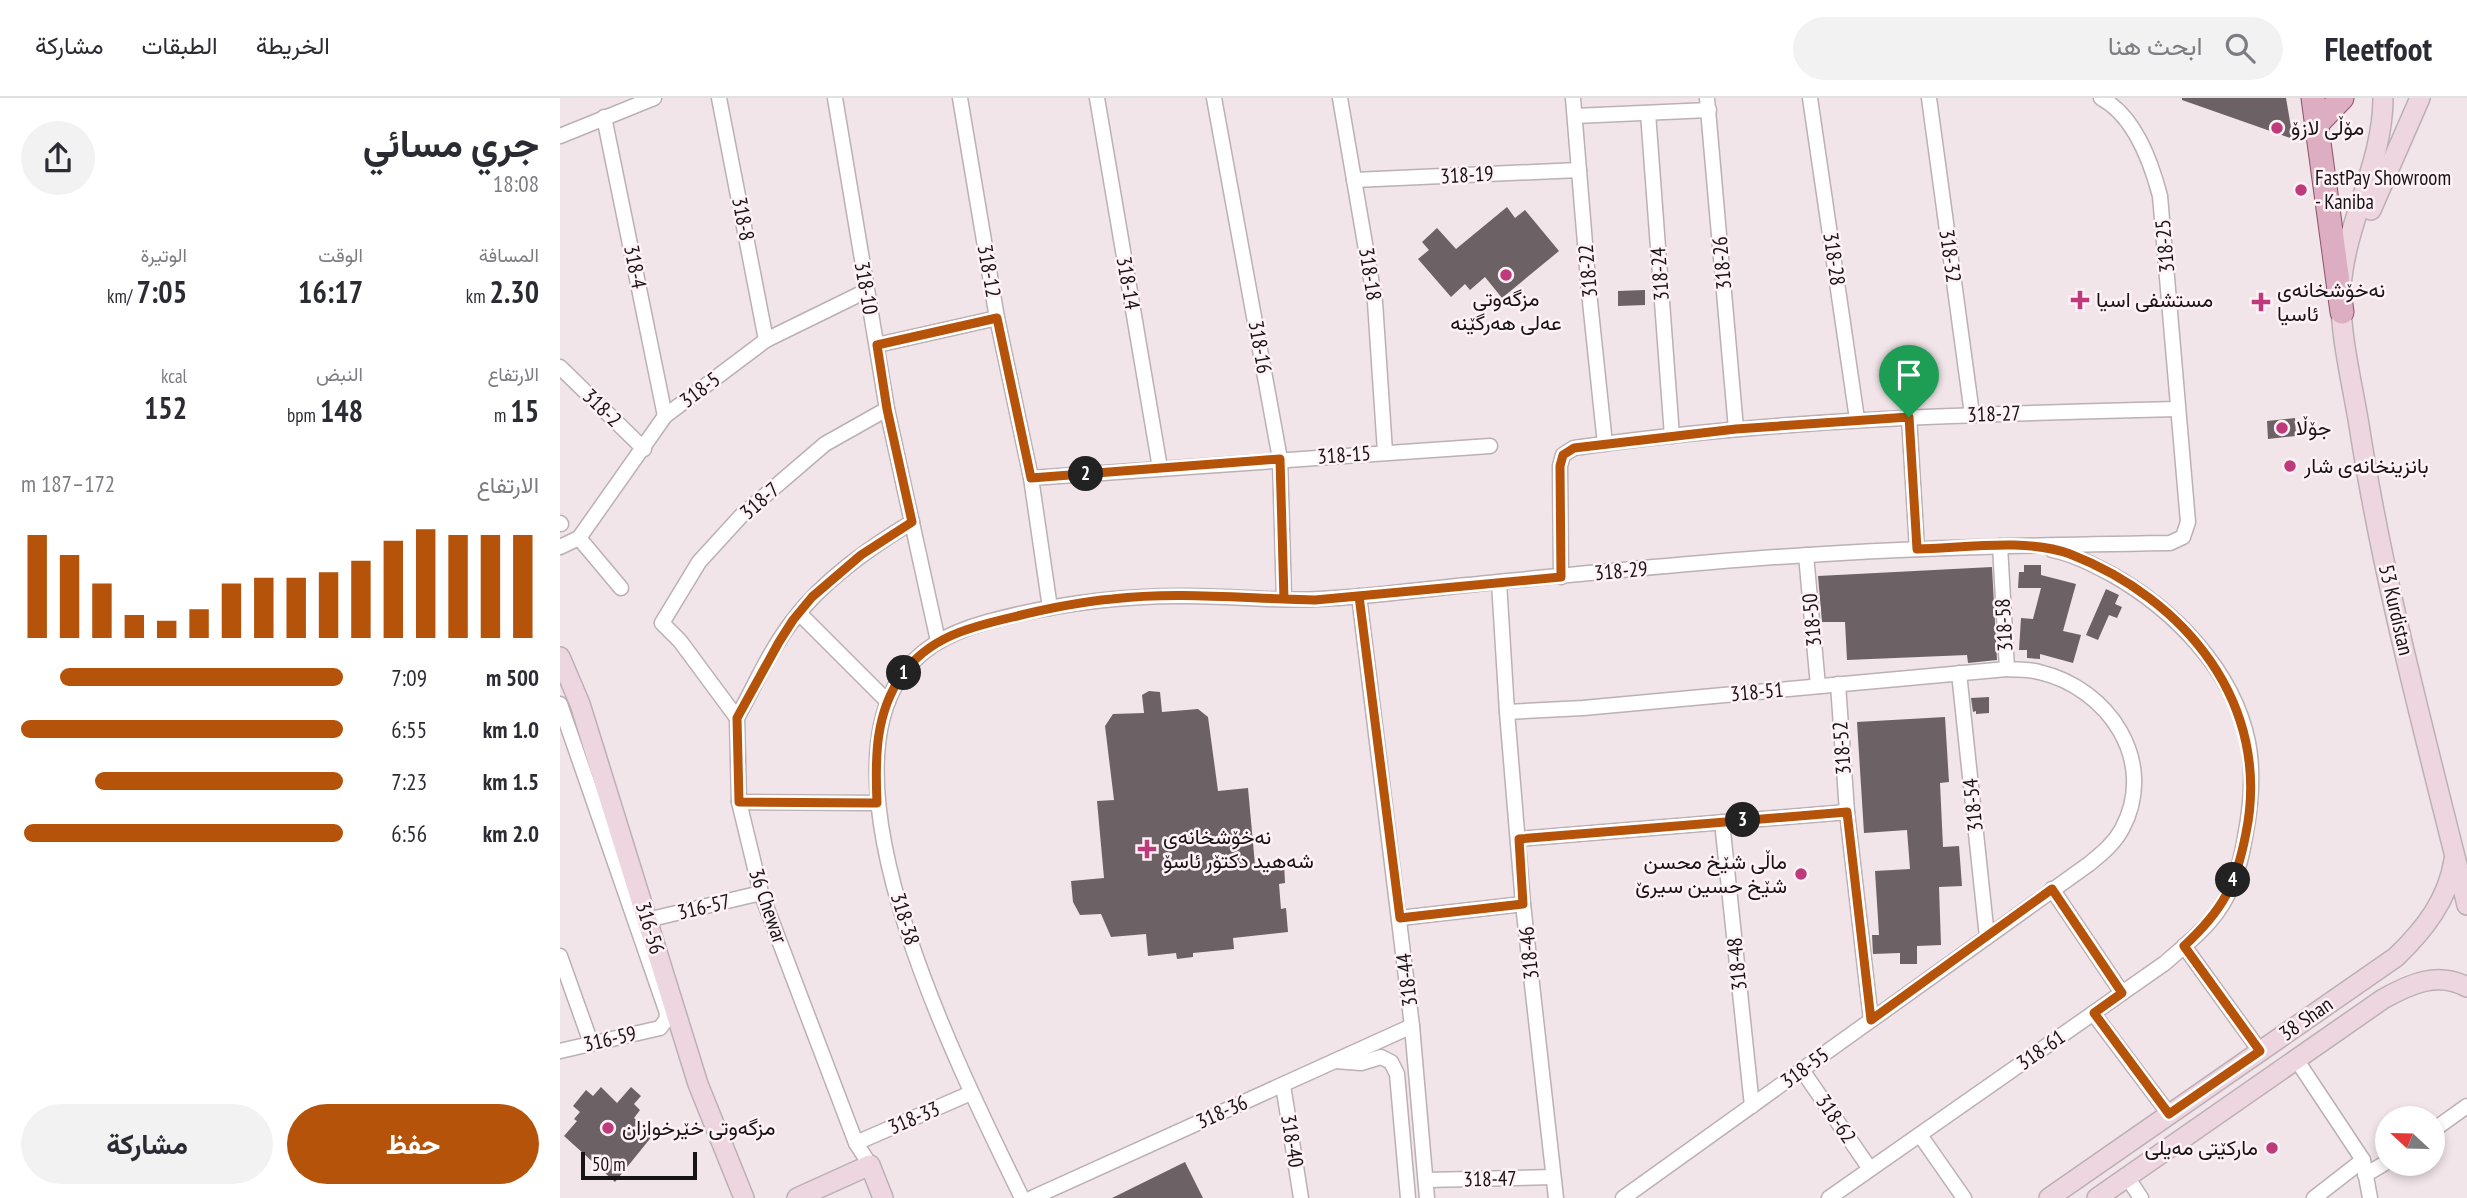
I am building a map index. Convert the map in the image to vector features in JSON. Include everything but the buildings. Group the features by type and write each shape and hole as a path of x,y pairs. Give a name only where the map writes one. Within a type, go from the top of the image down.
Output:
{"main road":[{"path":"2313,98 2342,312"},
{"path":"2316,125 2342,98"}],"street":[{"path":"560,136 654,98"},
{"name":"318-8","path":"719,98 766,340"},
{"name":"318-10","path":"835,98 887,409 938,641"},
{"name":"318-12","path":"960,98 997,318 1031,478 1050,608"},
{"name":"318-14","path":"1097,98 1160,468"},
{"name":"318-16","path":"1214,98 1280,459 1284,599"},
{"name":"318-18","path":"1340,98 1375,302 1385,452"},
{"name":"318-22","path":"1573,98 1605,444"},
{"name":"318-28","path":"1810,98 1857,419"},
{"name":"318-32","path":"1929,98 1972,414"},
{"name":"318-25","path":"2101,98 2116,109 2135,134 2153,171 2160,197 2188,522 2183,537"},
{"name":"53 Kurdistan","path":"2383,98 2383,122 2375,158 2345,258 2342,312 2369,491 2431,765 2467,905"},
{"name":"53 Kurdistan","path":"2342,312 2370,212 2420,98"},
{"path":"1575,116 1648,113 1708,104"},
{"name":"318-26","path":"1708,104 1736,429"},
{"name":"318-24","path":"1648,113 1672,436"},
{"name":"318-4","path":"604,117 665,416"},
{"name":"318-19","path":"1354,180 1579,170"},
{"name":"318-5","path":"579,538 665,416 766,340 866,291"},
{"path":"877,345 997,318"},
{"name":"318-2","path":"560,367 644,449"},
{"name":"318-7","path":"737,718 681,641 662,623 699,562 741,516 825,444 887,409"},
{"name":"318-27","path":"1561,577 1560,466 1563,455 1574,448 1736,429 1857,419 2177,409"},
{"path":"1909,417 1917,549"},
{"name":"318-15","path":"1031,478 1490,446"},
{"path":"737,718 779,642 812,597 861,555 912,522"},
{"name":"318-29","path":"938,641 986,623 1050,608 1114,598 1181,596 1315,600 1806,555 1917,549 2170,543 2183,537"},
{"path":"560,547 579,538 621,588"},
{"name":"318-61","path":"1829,1198 2165,963 2219,910 2243,852 2249,817 2250,759 2245,731 2217,671 2174,618 2153,600 2068,553 2020,546"},
{"name":"318-58","path":"1987,937 2110,846 2121,832 2134,796 2135,770 2123,735 2108,712 2095,701 2069,683 2039,672 2007,669 2000,547"},
{"name":"318-50","path":"1806,555 1818,686"},
{"name":"318-46","path":"1499,582 1523,904 1556,1198"},
{"name":"318-44","path":"1359,596 1400,918 1427,1198"},
{"path":"799,613 888,702"},
{"name":"318-38","path":"938,641 919,656 903,674 881,719 876,756 877,803 894,885 912,947 957,1063 1022,1198"},
{"name":"316-56","path":"560,657 580,704 698,1084 744,1198"},
{"name":"318-51","path":"1507,712 1583,708 2007,669"},
{"name":"318-54","path":"1959,673 1987,937"},
{"name":"318-52","path":"1838,684 1847,812 1871,1020"},
{"name":"316-59","path":"560,704 666,1008 666,1020 660,1028 560,1051"},
{"name":"36 Chewar","path":"737,718 739,802 761,893 856,1143 870,1165 883,1198"},
{"path":"739,802 877,803"},
{"path":"1519,839 1847,812"},
{"name":"318-48","path":"1722,822 1752,1106"},
{"name":"38 Shan","path":"2049,1198 2396,957 2422,932 2439,905 2452,873 2455,856"},
{"path":"2052,889 2122,993"},
{"name":"316-57","path":"647,920 761,893"},
{"path":"1400,918 1523,904"},
{"name":"318-55","path":"1623,1198 1987,937"},
{"path":"2184,946 2260,1051"},
{"path":"560,956 591,1043"},
{"name":"38 Shan","path":"2097,1198 2403,987 2429,979 2452,980 2467,987"},
{"path":"2094,1013 2169,1114"},
{"name":"318-36","path":"1032,1198 1412,1026"},
{"path":"1334,1061 1361,1063 1381,1057 1391,1062 1397,1074 1408,1198"},
{"path":"2296,1059 2364,1168 2370,1198"},
{"name":"318-62","path":"1802,1070 1870,1169"},
{"name":"318-40","path":"1283,1085 1301,1198"},
{"name":"318-33","path":"856,1143 971,1093"},
{"path":"2445,1121 2467,1106"},
{"path":"1920,1135 1964,1198"},
{"path":"797,1198 870,1165"},
{"path":"2314,1198 2364,1168 2375,1165"},
{"name":"318-47","path":"1426,1180 1553,1177"},
{"path":"2127,1177 2141,1198"}],"place":[{"name":"مۆڵی لازۆ","path":"2277,128"},
{"name":"FastPay Showroom - Kaniba","path":"2301,190"},
{"name":"مزگەوتی عەلی هەرگێنە","path":"1506,275"},
{"name":"مستشفى اسيا","path":"2080,300"},
{"name":"نه‌خۆشخانه‌ى ئاسیا","path":"2261,302"},
{"name":"جۆڵا","path":"2282,428"},
{"name":"بانزینخانەی شار","path":"2290,466"},
{"name":"نەخۆشخانەی شەهید دکتۆر ئاسۆ","path":"1147,849"},
{"name":"ماڵی شێخ محسن شێخ حسین سیرێ","path":"1801,874"},
{"name":"مزگەوتی خێرخوازان","path":"608,1128"},
{"name":"مارکێتی مەیلی","path":"2272,1148"}],"route":[{"path":"1909,417 1736,429 1574,448 1563,455 1560,466 1561,577 1315,600 1181,596 1114,598 1050,608 948,635 914,661 894,688 888,702 878,737 877,803 739,802 737,718 779,642 812,597 861,555 912,522 887,409 877,345 997,318 1031,478 1280,459 1284,599 1315,600 1359,596 1400,918 1523,904 1519,839 1847,812 1871,1020 2052,889 2122,993 2094,1013 2169,1114 2260,1051 2184,946 2219,910 2243,852 2250,798 2250,759 2243,723 2226,685 2180,624 2153,600 2105,571 2068,553 2042,548 2020,546 1917,549 1909,417"}]}
